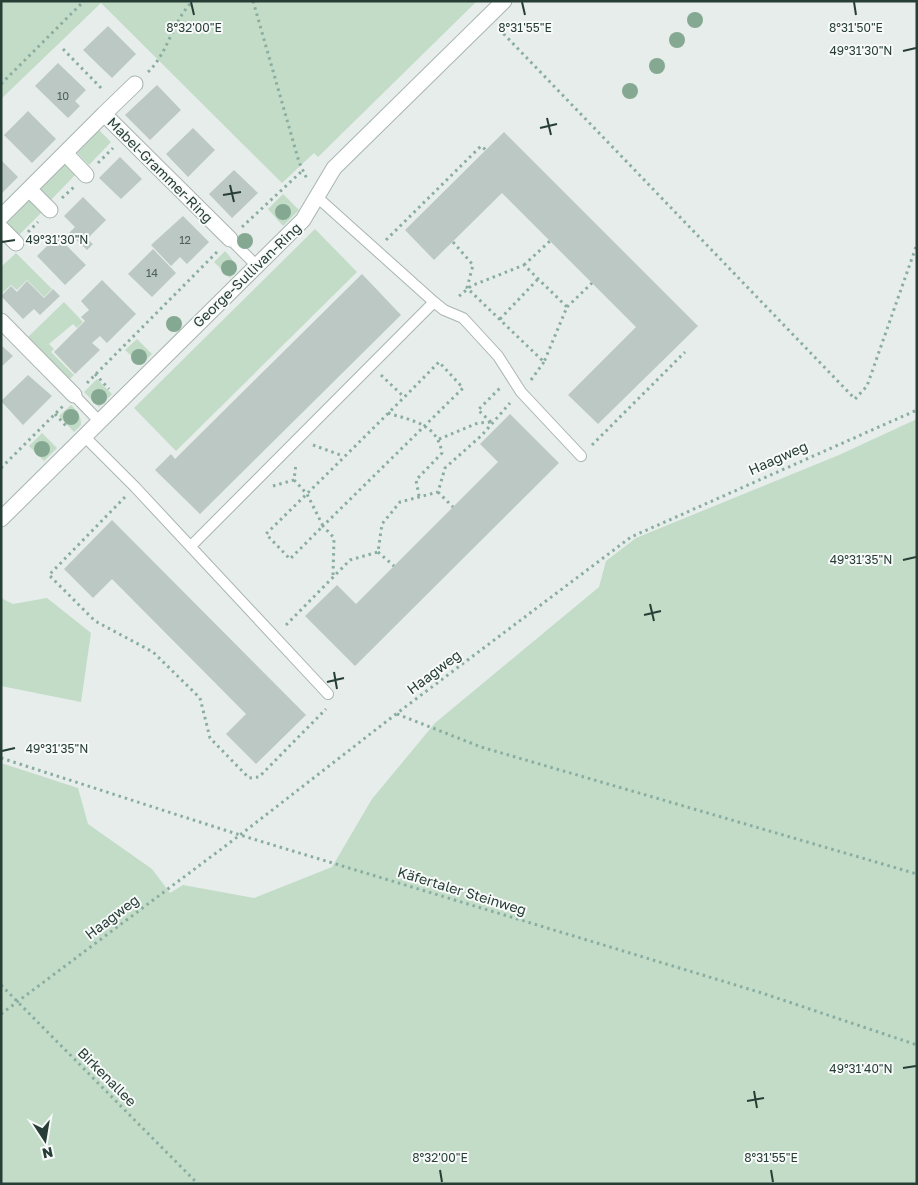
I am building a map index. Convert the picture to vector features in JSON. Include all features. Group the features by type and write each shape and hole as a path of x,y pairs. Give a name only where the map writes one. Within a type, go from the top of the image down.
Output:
{"street":[{"name":"George-Sullivan-Ring","path":"1,519 303,220 334,168 504,1"},
{"path":"104,114 135,84"},
{"name":"Mabel-Grammer-Ring","path":"1,217 104,114 230,239"},
{"path":"64,153 86,175"},
{"path":"29,189 50,210"},
{"path":"1,228 16,244"},
{"path":"1,321 74,395"}],"lane":[{"path":"317,197 434,302 444,310 463,318 498,356 521,392 581,456"},
{"name":"Mabel-Grammer-Ring","path":"230,239 256,265"},
{"path":"191,546 434,302"},
{"path":"74,395 99,421"},
{"path":"84,436 191,546 328,694"}],"path":[{"path":"1,84 84,1"},
{"path":"158,62 183,11 194,1"},
{"path":"253,1 302,171 317,197"},
{"path":"504,22 498,28 854,399 867,386 917,244"},
{"path":"63,49 115,103"},
{"path":"375,250 481,146 486,150"},
{"path":"1,468 230,239 302,171"},
{"path":"444,310 467,288 524,265 550,241"},
{"path":"452,242 473,266 467,288"},
{"path":"524,265 567,307"},
{"path":"500,319 539,278"},
{"path":"467,288 544,362 567,307 592,283"},
{"path":"581,456 685,352"},
{"path":"439,362 463,388 290,559 266,534 404,397 439,362"},
{"path":"491,422 478,410 510,377"},
{"path":"396,389 404,397"},
{"path":"438,492 445,468 482,435 491,422 507,406"},
{"name":"Haagweg","path":"1,1014 638,533 917,410"},
{"path":"388,413 425,425 440,439 442,453 416,480 419,496"},
{"path":"440,439 478,423 491,422"},
{"path":"307,450 312,445 343,456"},
{"path":"294,480 297,460"},
{"path":"294,480 307,494 324,526 334,538 333,576"},
{"path":"264,488 294,480"},
{"path":"135,487 48,575 95,621 153,652 200,698 210,738 249,778 259,777 334,702 328,694"},
{"path":"378,552 382,524 400,502 438,492"},
{"path":"438,492 453,507"},
{"path":"378,552 394,566"},
{"path":"298,613 350,560 378,552"},
{"path":"396,714 481,747 652,795 722,818 917,874"},
{"name":"Käfertaler Steinweg","path":"1,758 240,835 762,993 917,1045"},
{"name":"Birkenallee","path":"1,985 198,1184"}],"green space":[{"path":"1,1 477,1 318,157 314,153 282,183 101,3 1,99"},
{"path":"99,130 111,142 89,165 77,153"},
{"path":"63,162 76,174 49,202 37,190"},
{"path":"283,194 299,210 283,226 268,209"},
{"path":"32,197 45,209 18,236 6,224"},
{"path":"315,229 357,272 176,451 134,408"},
{"path":"225,251 235,267 230,278 214,262"},
{"path":"16,253 52,289 44,297 27,280 17,290 11,285 1,294 1,267"},
{"path":"64,302 83,322 77,328 73,324 49,344 54,349 51,352 74,375 70,379 28,337"},
{"path":"137,339 152,354 141,365 125,350"},
{"path":"97,379 112,394 99,407 84,392"},
{"path":"71,405 79,414 81,422 81,425 74,432 59,416"},
{"path":"917,419 917,1184 1,1184 1,763 78,788 88,824 152,869 170,893 183,885 254,898 332,867 372,799 435,723 599,587 606,561 636,538 839,455"},
{"path":"42,433 57,448 44,461 29,446"},
{"path":"1,598 13,604 47,598 91,633 81,702 1,686"}],"building":[{"path":"108,26 136,54 112,78 83,50"},
{"path":"58,63 86,90 75,101 80,106 68,118 35,86"},
{"path":"157,85 181,110 150,140 125,115"},
{"path":"28,111 56,139 32,163 4,135"},
{"path":"193,128 215,150 188,177 166,154"},
{"path":"504,132 698,326 598,424 568,395 636,327 502,193 434,260 405,230"},
{"path":"120,157 142,179 121,199 99,178"},
{"path":"1,160 18,177 1,194"},
{"path":"234,170 258,193 232,218 209,194"},
{"path":"83,197 106,220 87,239 93,244 87,250 69,233 75,227 64,216"},
{"path":"183,216 209,242 187,264 180,257 171,266 151,245"},
{"path":"57,236 86,265 65,285 37,256"},
{"path":"153,249 176,273 152,297 128,274"},
{"path":"362,274 401,315 200,514 155,470 171,454 175,459"},
{"path":"102,280 136,314 107,343 100,336 92,343 100,350 75,374 54,352 85,321 81,317 89,310 81,301"},
{"path":"27,281 44,298 53,289 60,296 40,315 34,309 23,319 1,296 11,286 17,292"},
{"path":"1,345 13,356 1,367"},
{"path":"28,375 52,396 23,425 1,401"},
{"path":"510,414 559,463 355,666 305,616 337,585 356,604 498,462 480,444"},
{"path":"112,520 306,715 256,764 226,734 246,714 112,579 93,598 64,569"}]}
